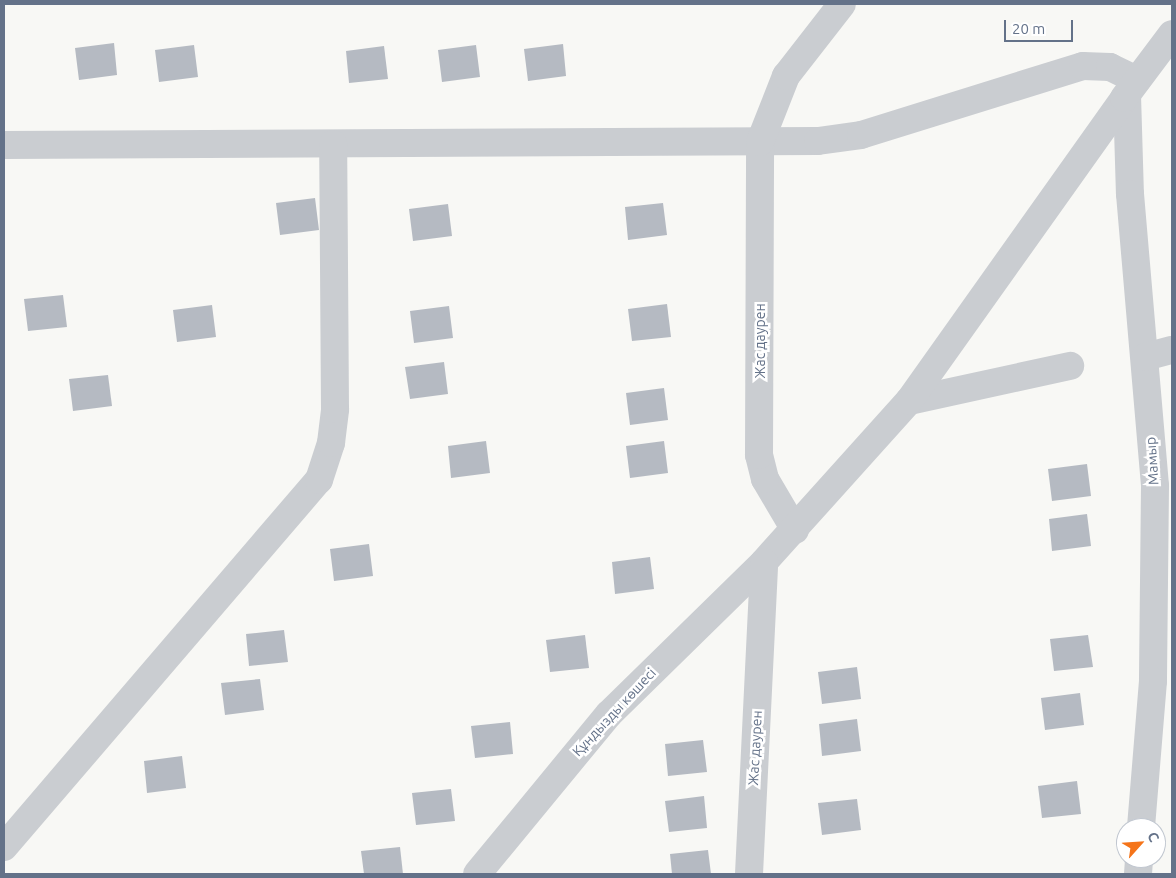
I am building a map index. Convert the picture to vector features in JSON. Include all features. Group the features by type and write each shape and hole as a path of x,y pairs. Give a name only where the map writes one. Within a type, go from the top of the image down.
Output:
{"street":[{"path":"760,142 786,76 842,4"},
{"name":"Құндызды көшесі","path":"477,874 609,714 795,530 909,401 1172,34"},
{"path":"4,145 818,141 860,135 1083,66 1110,67 1132,88"},
{"name":"Мамыр","path":"1132,88 1130,194 1155,486 1153,681 1143,818"},
{"name":"Жас даурен","path":"760,142 760,455 765,479 795,530"},
{"path":"4,848 319,480 332,443 335,409 334,144"},
{"path":"1145,357 1172,350"},
{"path":"909,401 1070,366"},
{"name":"Жас даурен","path":"749,874 764,562"}],"building":[{"path":"114,43 117,75 79,80 75,48"},
{"path":"563,44 566,76 528,81 524,49"},
{"path":"194,45 198,77 159,82 155,50"},
{"path":"476,45 480,77 442,82 438,50"},
{"path":"384,46 388,79 349,83 346,51"},
{"path":"315,198 319,230 280,235 276,203"},
{"path":"663,203 667,235 628,240 625,207"},
{"path":"448,204 452,236 413,241 409,209"},
{"path":"63,295 67,327 28,331 24,299"},
{"path":"667,304 671,337 632,341 628,309"},
{"path":"212,305 216,337 177,342 173,310"},
{"path":"449,306 453,338 414,343 410,311"},
{"path":"444,362 448,394 410,399 405,367"},
{"path":"108,375 112,406 73,411 69,379"},
{"path":"664,388 668,420 630,425 626,393"},
{"path":"486,441 490,473 451,478 448,446"},
{"path":"664,441 668,473 630,478 626,446"},
{"path":"1087,464 1091,496 1052,501 1048,469"},
{"path":"1087,514 1091,546 1052,551 1049,519"},
{"path":"369,544 373,576 334,581 330,549"},
{"path":"650,557 654,589 615,594 612,562"},
{"path":"284,630 288,662 249,666 246,634"},
{"path":"585,635 589,668 550,672 546,640"},
{"path":"1088,635 1093,667 1054,671 1050,639"},
{"path":"857,667 861,699 822,704 818,672"},
{"path":"260,679 264,710 225,715 221,683"},
{"path":"1080,693 1084,725 1045,730 1041,698"},
{"path":"857,719 861,751 822,756 819,724"},
{"path":"510,722 513,754 475,758 471,726"},
{"path":"703,740 707,772 668,776 665,744"},
{"path":"182,756 186,788 147,793 144,761"},
{"path":"1077,781 1081,814 1042,818 1038,786"},
{"path":"451,789 455,821 416,825 412,793"},
{"path":"704,796 707,828 669,832 665,801"},
{"path":"857,799 861,830 822,835 818,803"},
{"path":"400,847 403,874 364,874 361,851"},
{"path":"708,850 711,874 672,874 670,854"}]}
